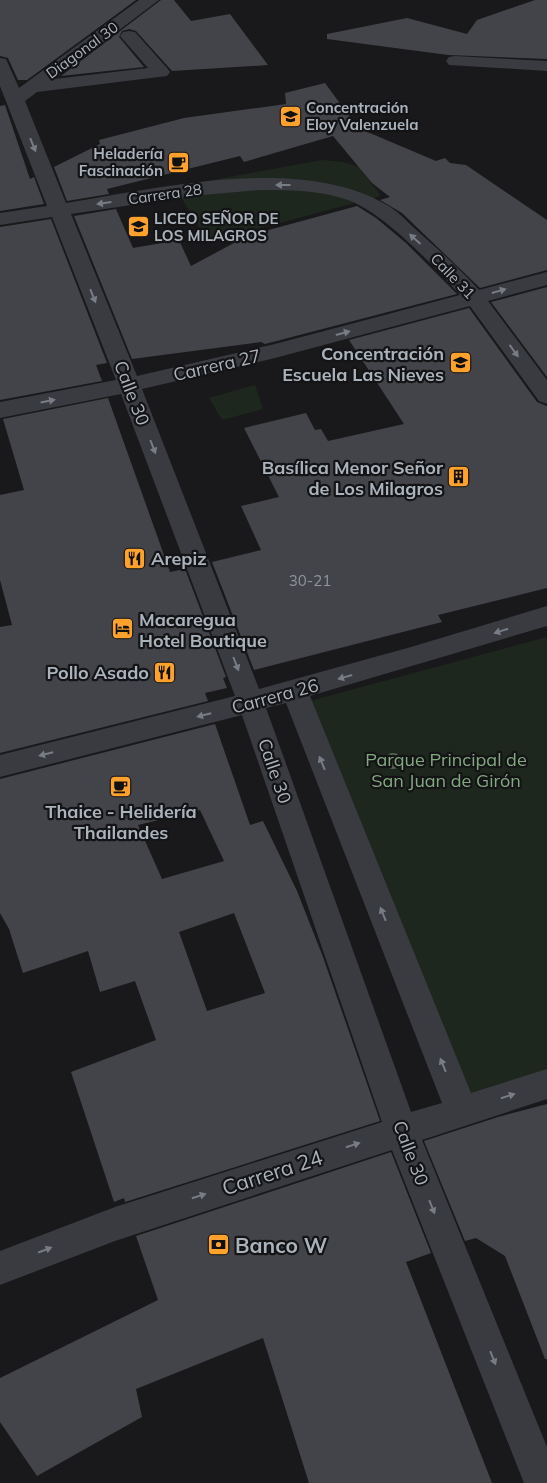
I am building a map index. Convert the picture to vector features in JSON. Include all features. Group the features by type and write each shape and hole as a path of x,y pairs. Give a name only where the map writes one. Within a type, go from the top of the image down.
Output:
{"street":[{"name":"Diagonal 30","path":"23,93 150,0"},
{"path":"23,93 161,72 129,36"},
{"path":"455,61 547,66"},
{"name":"Calle 30","path":"0,63 23,93 58,210 129,385 251,703 401,1130 542,1483"},
{"name":"Carrera 28","path":"0,219 198,189 251,185 295,185 331,190"},
{"name":"Calle 31","path":"331,190 358,198 382,210 445,266 475,298 547,396"},
{"name":"Carrera 27","path":"0,410 129,385 275,351 547,278"},
{"name":"Carrera 26","path":"0,766 295,691 455,646 547,616"},
{"path":"295,691 461,1110"},
{"name":"Carrera 24","path":"0,1268 115,1224 461,1110 547,1084"}],"green space":[{"path":"322,160 343,162 359,167 381,196 208,242 175,187"},
{"path":"255,385 263,409 222,420 209,398"},
{"name":"Parque Principal de San Juan de Girón","path":"547,637 547,1071 468,1095 310,701"}],"building":[{"path":"0,0 136,0 27,80 18,80 8,58 0,56"},
{"path":"161,0 174,0 191,21 230,14 268,65 172,71 136,31 129,29 122,31 119,37 144,67 61,76"},
{"path":"535,0 547,0 547,59 448,55 327,39 327,34 407,18 467,34 477,20"},
{"path":"325,83 358,128 436,161 445,158 450,163 466,165 547,220 547,270 480,288 402,213 380,200 390,197 372,183 333,136 244,162 240,156 107,189 109,194 67,201 54,167 100,144 99,140 184,118 286,104 285,93"},
{"path":"5,105 30,179 34,177 44,204 0,211 0,106"},
{"path":"357,206 376,218 406,243 457,294 265,344 261,342 132,359 74,216 116,209 133,248 179,240 191,266 247,236"},
{"path":"51,219 107,363 96,365 102,381 0,400 0,227"},
{"path":"547,287 547,377 491,302"},
{"path":"469,308 537,402 547,406 547,588 438,615 442,622 254,670 212,562 261,550 241,506 279,497 244,428 306,413 315,430 321,429 328,441 404,424 349,340"},
{"path":"108,398 170,572 185,569 226,677 223,678 227,688 205,693 208,701 0,753 0,627 12,625 0,580 0,495 24,490 3,419"},
{"path":"215,724 250,825 263,821 297,891 323,957 380,1121 125,1202 124,1198 114,1202 71,1072 156,1040 135,981 100,992 88,951 23,973 9,929 0,913 0,779","holes":["200,810 224,861 162,879 138,825","234,913 265,993 207,1011 179,932"]},
{"path":"547,1104 547,1359 545,1359 505,1256 476,1238 465,1241 424,1141 498,1117"},
{"path":"391,1152 431,1253 406,1262 492,1483 309,1483 263,1338 136,1389 142,1417 37,1476 0,1422 0,1378 158,1300 136,1236"}],"place":[{"name":"Concentración Eloy Valenzuela","path":"290,116"},
{"name":"Heladería Fascinación","path":"179,162"},
{"name":"LICEO SEÑOR DE LOS MILAGROS","path":"138,227"},
{"name":"Concentración Escuela Las Nieves","path":"460,363"},
{"name":"Basílica Menor Señor de Los Milagros","path":"459,477"},
{"name":"Arepiz","path":"135,558"},
{"name":"Macaregua Hotel Boutique","path":"123,629"},
{"name":"Pollo Asado","path":"165,672"},
{"name":"Thaice - Helidería Thailandes","path":"121,786"},
{"name":"Banco W","path":"219,1245"}]}
